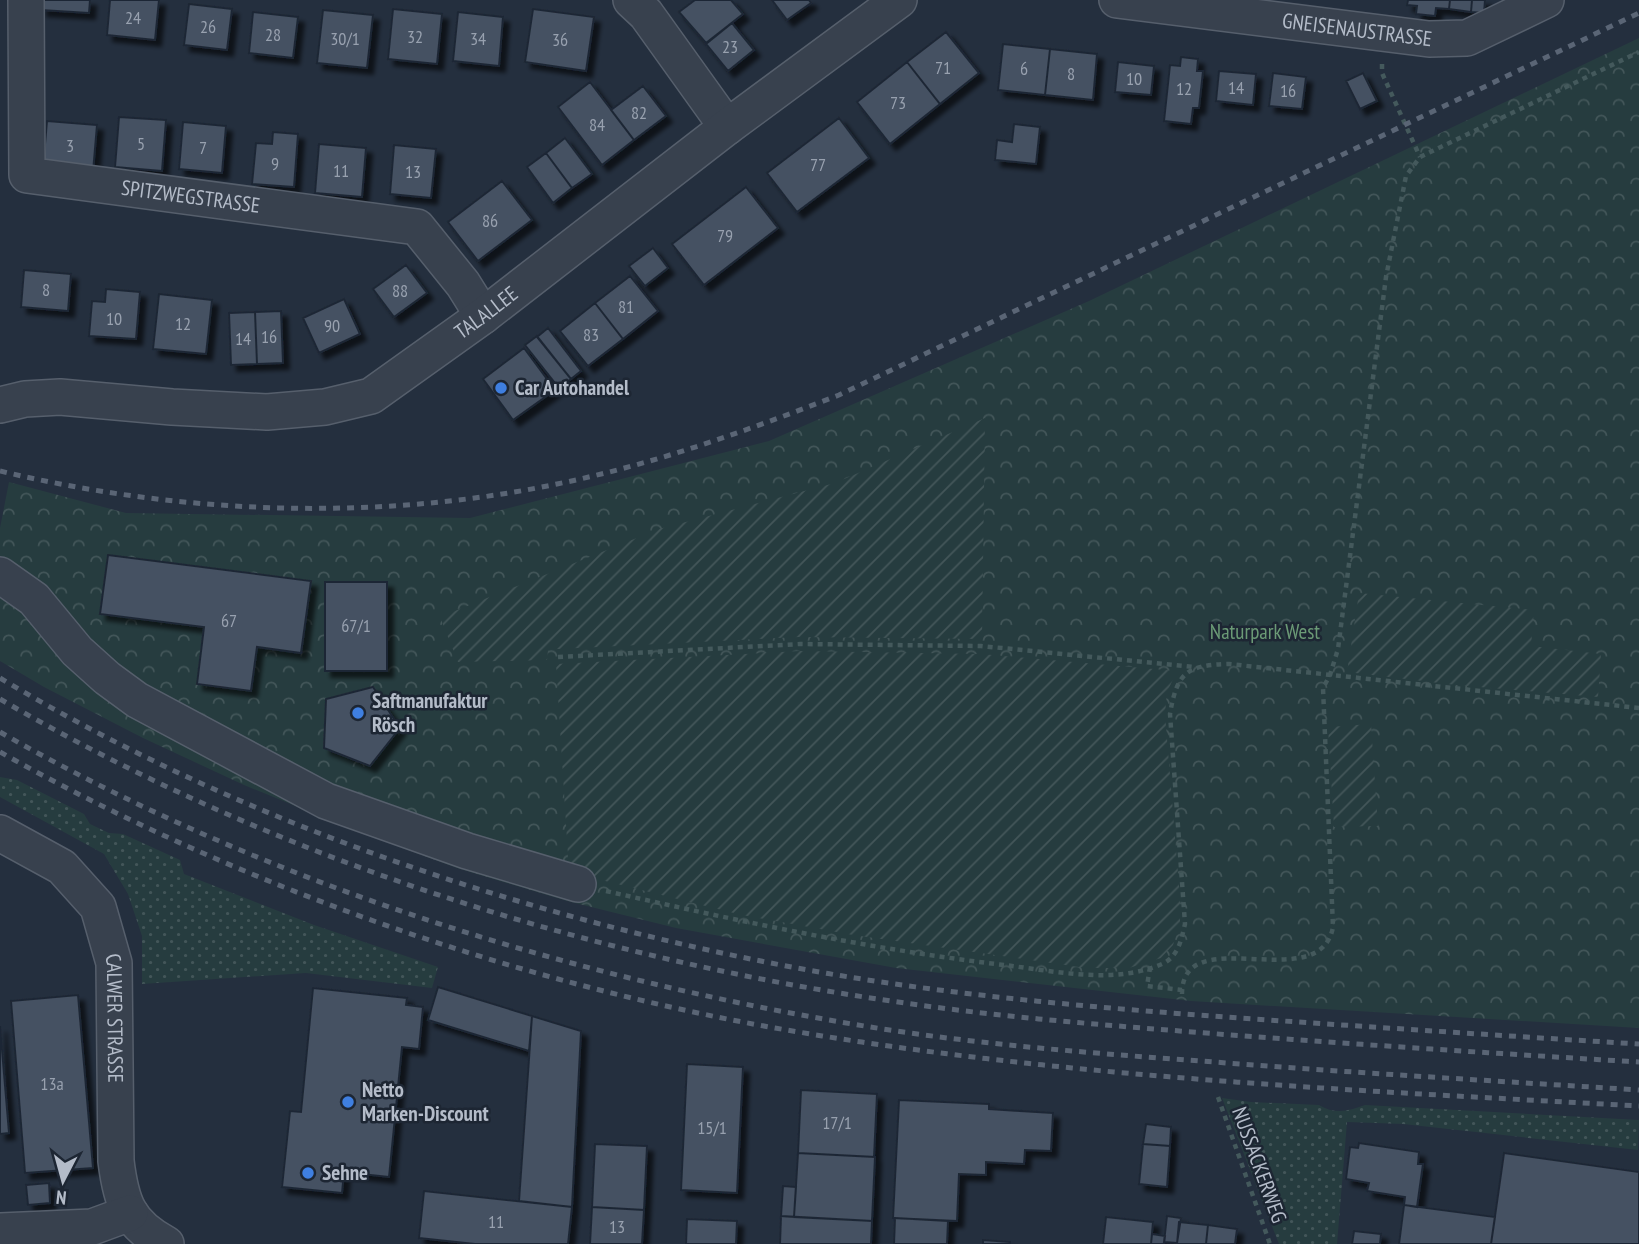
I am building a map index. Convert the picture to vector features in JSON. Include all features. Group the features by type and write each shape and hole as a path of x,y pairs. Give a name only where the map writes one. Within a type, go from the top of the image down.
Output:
{"street":[{"name":"SPITZWEGSTRASSE","path":"26,0 27,176 418,227 463,284 483,316"},
{"path":"631,0 646,14 727,127"},
{"name":"TALALLEE","path":"0,405 24,399 60,397 267,412 325,407 371,396 483,316 727,127 899,0"},
{"name":"GNEISENAUSTRASSE","path":"1117,0 1430,39 1467,38 1546,0"},
{"path":"0,575 34,599 77,651 137,700 314,795 467,851 578,884"},
{"name":"CALWER STRASSE","path":"0,833 62,867 98,907 114,963 116,1161 119,1186 149,1235"},
{"path":"0,1231 92,1227 149,1235"}],"path":[{"path":"1380,33 1382,73 1420,157"},
{"path":"1150,967 1147,986 1182,992 1188,971 1198,963 1297,958 1320,951 1330,941 1333,927 1323,688 1338,649 1386,277 1406,176 1420,157 1639,52"},
{"path":"558,657 800,644 981,646 1195,667 1229,664 1639,708"},
{"path":"578,884 741,922 897,952 1085,975 1129,974 1165,963 1178,951 1185,924 1170,714 1173,694 1181,678 1195,667"},
{"name":"NUSSACKERWEG","path":"1218,1097 1270,1244"}],"green space":[{"name":"Naturpark West","path":"1639,38 1639,1028 1191,1001 896,968 676,928 567,901 457,868 349,828 244,785 143,738 0,661 0,528 9,482 126,513 470,518 769,441 1089,301"},
{"path":"985,418 982,639 799,637 558,649 548,650 547,660 458,662 440,617 659,529 835,483"},
{"path":"1359,593 1534,610 1531,646 1601,654 1598,697 1456,685 1347,672"},
{"path":"800,651 981,654 1177,671 1167,692 1165,714 1180,898 1180,923 1173,945 1161,958 1129,968 1086,968 853,935 742,915 569,872 556,664"},
{"path":"1371,724 1378,826 1334,827 1328,727"},
{"path":"0,777 17,780 84,814 90,824 109,833 123,834 180,860 184,874 314,925 438,967 432,988 306,973 142,984 142,936 128,894 104,854 0,797"},
{"path":"1222,1098 1319,1105 1336,1111 1365,1105 1639,1120 1638,1150 1403,1124 1347,1122 1337,1244 1279,1244"}],"building":[{"path":"42,0 90,0 89,13 41,10"},
{"path":"110,0 159,0 155,40 107,35"},
{"path":"695,0 731,0 743,14 706,43 679,12"},
{"path":"772,0 809,0 811,3 787,20"},
{"path":"1408,0 1450,0 1449,9 1436,8 1435,16 1416,14 1417,6 1407,5"},
{"path":"1450,0 1472,0 1471,12 1449,9"},
{"path":"1472,0 1485,0 1484,13 1471,12"},
{"path":"189,4 232,9 227,50 184,45"},
{"path":"393,9 442,14 437,64 388,59"},
{"path":"533,9 594,17 586,71 525,62"},
{"path":"323,10 373,15 367,68 317,63"},
{"path":"253,12 298,17 293,58 249,53"},
{"path":"458,12 503,17 499,66 453,61"},
{"path":"732,23 754,50 728,71 706,44"},
{"path":"946,32 979,73 940,104 907,62"},
{"path":"1003,44 1050,49 1045,95 998,90"},
{"path":"1050,49 1097,54 1093,100 1045,95"},
{"path":"1181,57 1198,59 1197,71 1203,71 1199,108 1193,108 1191,124 1164,121 1170,65 1180,66"},
{"path":"907,62 940,104 890,144 857,102"},
{"path":"1118,62 1154,66 1151,95 1115,92"},
{"path":"1219,71 1256,74 1253,105 1216,101"},
{"path":"1273,73 1306,77 1302,109 1269,106"},
{"path":"1363,73 1377,101 1360,109 1346,81"},
{"path":"590,82 634,140 602,165 558,107"},
{"path":"643,86 666,116 634,140 611,110"},
{"path":"119,117 166,120 162,171 115,167"},
{"path":"839,118 869,158 797,212 767,173"},
{"path":"47,121 97,125 93,172 43,167"},
{"path":"183,122 226,126 222,173 179,169"},
{"path":"1014,124 1040,127 1036,164 995,160 997,140 1012,142"},
{"path":"273,132 298,134 294,187 252,184 256,143 272,144"},
{"path":"565,138 592,174 572,188 546,153"},
{"path":"319,144 366,148 362,197 315,193"},
{"path":"394,145 436,149 431,198 390,194"},
{"path":"546,153 572,188 553,203 527,167"},
{"path":"502,181 532,220 478,261 448,222"},
{"path":"746,187 778,228 704,285 672,244"},
{"path":"653,248 668,268 645,286 629,266"},
{"path":"406,265 427,293 394,317 373,289"},
{"path":"24,270 71,274 68,311 21,307"},
{"path":"630,276 658,311 623,339 595,303"},
{"path":"106,289 140,292 136,339 89,336 92,301 105,302"},
{"path":"159,294 212,300 206,354 153,349"},
{"path":"344,299 360,334 319,353 303,318"},
{"path":"595,303 623,339 588,366 560,331"},
{"path":"281,311 283,363 257,364 255,312"},
{"path":"255,312 257,364 231,365 229,313"},
{"path":"548,328 581,371 571,379 537,337"},
{"path":"537,336 571,379 559,388 525,345"},
{"path":"524,348 555,390 513,420 483,379"},
{"path":"108,555 311,581 301,653 257,647 251,691 197,684 204,627 100,614"},
{"path":"325,582 387,582 387,671 325,671"},
{"name":"Saftmanufaktur Rösch","path":"373,687 400,728 370,766 324,748 326,699"},
{"path":"438,987 532,1016 529,1051 428,1020"},
{"path":"313,988 407,998 406,1005 423,1007 419,1049 402,1047 389,1177 344,1172 342,1193 282,1187 290,1111 301,1112"},
{"path":"78,995 93,1168 25,1173 11,1001"},
{"path":"532,1016 581,1031 572,1207 519,1201"},
{"path":"0,1026 9,1133 0,1134"},
{"path":"687,1064 743,1067 737,1193 681,1190"},
{"path":"801,1090 877,1094 874,1157 798,1153"},
{"path":"899,1100 989,1104 989,1109 1053,1113 1051,1151 1025,1150 1024,1164 986,1162 986,1175 959,1174 957,1221 893,1218"},
{"path":"1146,1124 1171,1127 1170,1146 1143,1144"},
{"path":"1359,1143 1419,1152 1418,1164 1423,1164 1417,1207 1404,1205 1405,1197 1367,1191 1369,1183 1346,1179 1350,1147 1358,1148"},
{"path":"595,1144 647,1146 644,1210 592,1207"},
{"path":"1143,1144 1170,1146 1167,1187 1139,1184"},
{"path":"798,1153 875,1157 872,1221 794,1217"},
{"path":"1504,1153 1639,1172 1639,1244 1491,1244"},
{"path":"49,1183 50,1203 28,1205 26,1185"},
{"path":"783,1186 796,1187 794,1217 781,1216"},
{"path":"424,1191 572,1207 568,1244 475,1244 419,1238"},
{"path":"1404,1205 1495,1217 1491,1244 1399,1244"},
{"path":"592,1207 644,1210 642,1244 590,1244"},
{"path":"781,1216 872,1221 871,1244 780,1244"},
{"path":"1167,1216 1181,1218 1177,1243 1164,1242"},
{"path":"1106,1217 1153,1222 1151,1244 1103,1244"},
{"path":"895,1218 948,1221 947,1244 894,1244"},
{"path":"687,1219 737,1221 736,1244 686,1244"},
{"path":"1179,1222 1208,1225 1206,1244 1177,1244"},
{"path":"1208,1225 1237,1229 1235,1244 1206,1244"},
{"path":"1354,1231 1381,1234 1380,1244 1352,1244"},
{"path":"1152,1234 1165,1236 1164,1244 1151,1244"},
{"path":"983,1240 1010,1242 1010,1244 983,1244"}],"railway":[{"path":"0,471 137,497 278,508 348,508 488,496 557,484 665,457 839,395 1639,13"},
{"path":"0,678 91,729 280,818 478,889 680,944 838,975 1009,998 1239,1018 1639,1044"},
{"path":"0,699 103,755 210,807 319,852 431,892 544,927 659,957 775,982 891,1001 1018,1017 1231,1035 1639,1062"},
{"path":"0,732 103,787 209,837 318,881 428,920 541,955 654,984 769,1009 883,1029 1007,1045 1267,1066 1639,1090"},
{"path":"0,752 90,800 183,844 376,922 575,984 675,1008 882,1045 1098,1070 1206,1080 1639,1106"}],"place":[{"name":"Car Autohandel","path":"501,388"},
{"name":"Saftmanufaktur Rösch","path":"358,713"},
{"name":"Netto Marken-Discount","path":"348,1102"},
{"name":"Sehne","path":"308,1173"}]}
